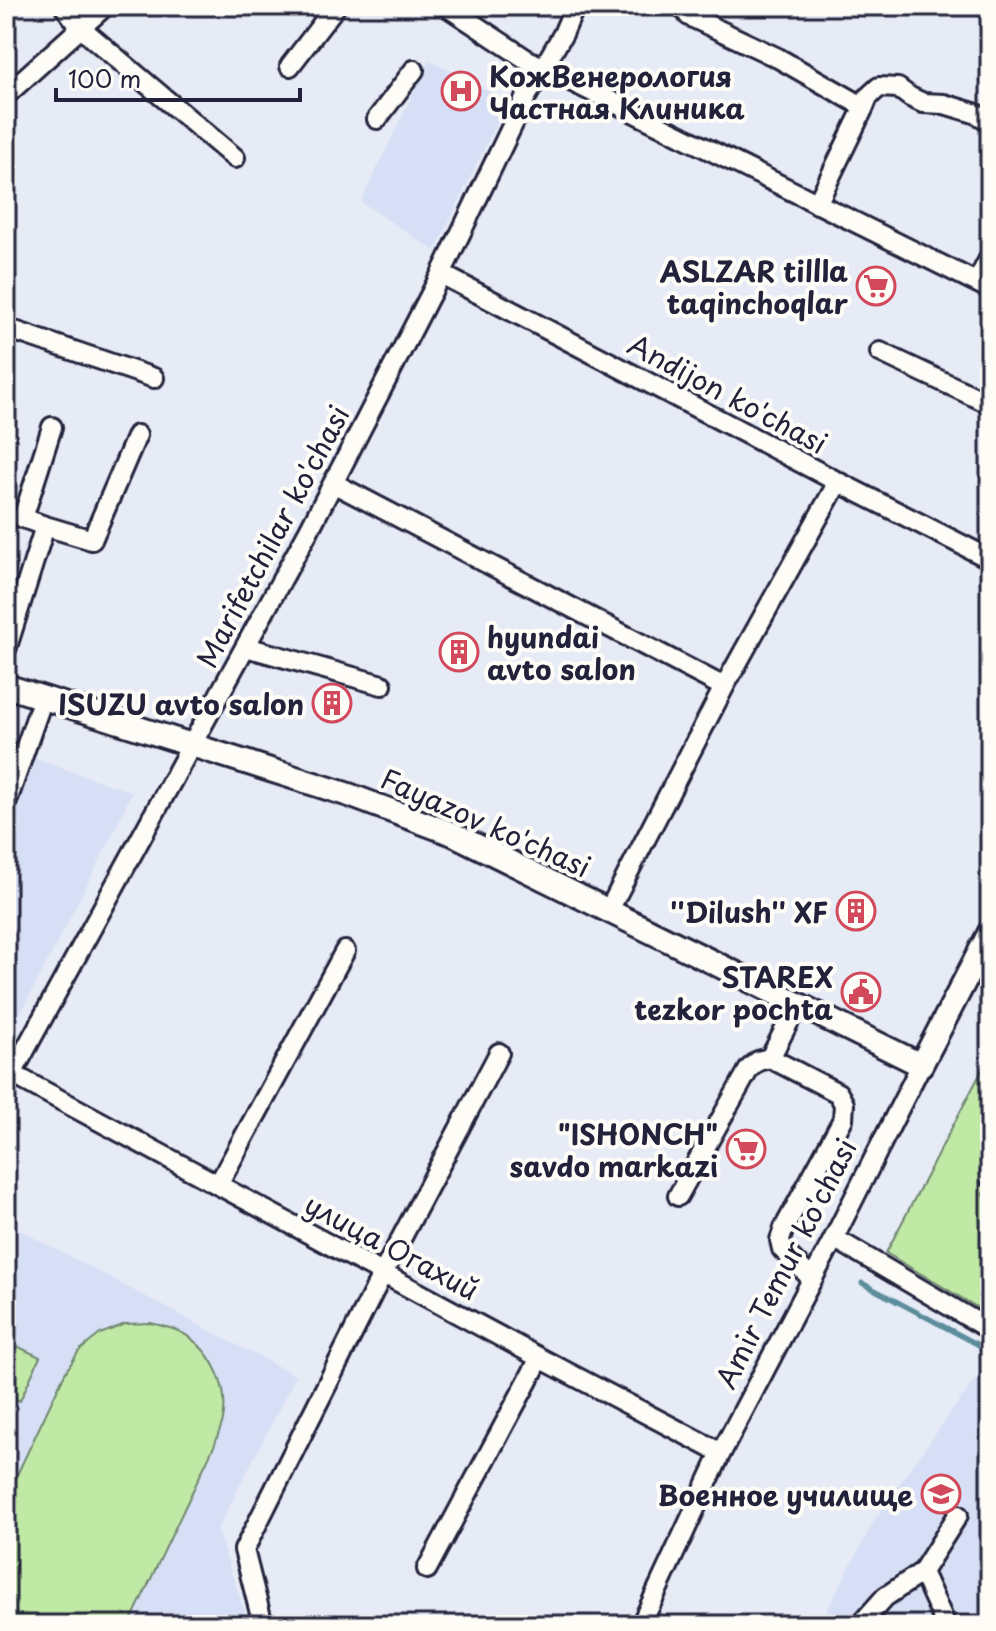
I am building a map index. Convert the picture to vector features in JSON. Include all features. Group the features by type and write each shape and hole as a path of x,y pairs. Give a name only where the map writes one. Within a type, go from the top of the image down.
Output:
{"main road":[{"name":"Fayazov ko'chasi","path":"6,686 349,795 453,834 921,1065"},
{"name":"Amir Temur ko'chasi","path":"921,1065 990,932"}],"street":[{"path":"64,6 81,28 235,158"},
{"path":"6,95 105,6"},
{"path":"290,66 336,6"},
{"path":"446,6 526,59 984,286 990,257"},
{"name":"Marifetchilar ko'chasi","path":"9,1080 333,483 441,274 525,99 575,6"},
{"path":"685,6 689,16 778,58 864,107"},
{"path":"377,119 414,70"},
{"path":"817,204 868,97 879,87 898,88 923,103 944,104 990,121"},
{"name":"Andijon ko'chasi","path":"441,274 990,559"},
{"path":"6,328 154,378"},
{"path":"880,352 990,404"},
{"path":"52,427 23,518 92,540 137,435"},
{"path":"609,910 724,687 838,482"},
{"path":"333,483 724,687"},
{"path":"7,647 45,526"},
{"path":"246,647 382,685"},
{"path":"6,804 43,698"},
{"path":"218,1185 345,951"},
{"path":"770,1058 798,1004"},
{"path":"263,1625 244,1550 383,1273 499,1053"},
{"path":"678,1196 749,1069 758,1061 770,1058 838,1093 844,1104 843,1119 780,1240 782,1249 812,1279"},
{"name":"Amir Temur ko'chasi","path":"641,1625 721,1453 921,1065"},
{"name":"улица Огахий","path":"9,1080 218,1185 721,1453"},
{"path":"834,1238 990,1330"},
{"path":"427,1569 540,1358"},
{"path":"860,1625 885,1597 922,1572 958,1515"},
{"path":"922,1572 946,1625"}],"path":[{"path":"990,1122 980,1158 982,1192 990,1213"}],"shaded area":[{"path":"429,60 507,101 435,251 361,202"},
{"path":"6,749 132,792 6,1042"},
{"path":"6,1223 296,1376 217,1530 249,1625 6,1625"},
{"name":"Военное училище","path":"987,1364 990,1367 990,1625 819,1625 874,1521"}],"green space":[{"path":"990,1055 990,1315 886,1253"},
{"path":"151,1323 188,1336 207,1355 220,1379 223,1420 215,1444 129,1625 6,1625 6,1498 65,1373 79,1351 100,1334 125,1324"},
{"path":"6,1341 40,1357 20,1401 6,1394"}],"waterway":[{"path":"862,1283 990,1351"}],"place":[{"name":"КожВенерология Частная Клиника","path":"461,91"},
{"name":"ASLZAR tillla taqinchoqlar","path":"876,286"},
{"name":"hyundai avto salon","path":"459,652"},
{"name":"ISUZU avto salon","path":"332,703"},
{"name":"''Dilush'' XF","path":"856,911"},
{"name":"STAREX tezkor pochta","path":"861,992"},
{"name":"\"ISHONCH\" savdo markazi","path":"746,1149"},
{"name":"Военное училище","path":"941,1494"}]}
